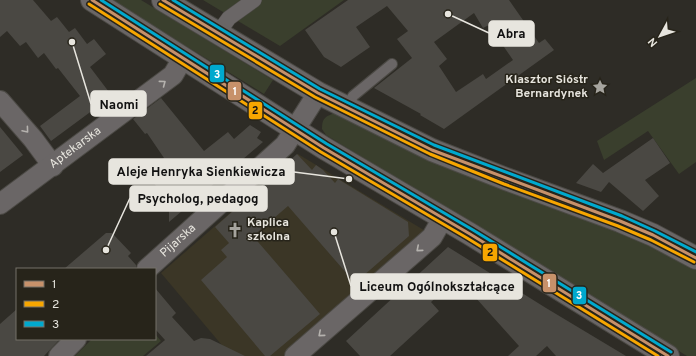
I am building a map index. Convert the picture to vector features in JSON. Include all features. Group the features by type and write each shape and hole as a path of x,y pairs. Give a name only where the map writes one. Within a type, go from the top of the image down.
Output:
{"street":[{"path":"92,0 295,130 443,218 668,356"},
{"path":"163,0 318,93 432,150 620,221 653,235 696,258"},
{"path":"218,33 229,18 254,0"},
{"name":"Aptekarska","path":"0,204 53,166 173,75 183,58"},
{"name":"Pijarska","path":"156,266 285,145 318,93"},
{"path":"0,101 33,139 53,166"},
{"path":"295,356 432,237 443,218"},
{"path":"59,356 75,340"}],"lane":[{"path":"347,108 353,96 392,64"}],"shaded area":[{"path":"298,154 427,232 286,356 231,356 161,273"}],"green space":[{"path":"111,0 141,0 273,80 264,94"},
{"path":"203,0 344,0 280,46"},
{"path":"696,78 696,162 679,174 648,131 604,160 597,141"},
{"path":"336,114 423,158 602,223 696,266 696,356 687,356 326,135 322,129 322,123 327,116"},
{"path":"156,335 161,341 143,356 75,356 91,340 156,340"}],"building":[{"path":"0,0 33,0 51,21 57,17 69,32 75,28 87,44 94,39 106,54 90,67 112,96 51,141 40,126 80,96 44,53 38,58 26,42 20,46 7,31 0,37"},
{"path":"348,0 509,0 539,43 545,39 554,50 444,129 420,115 421,114 374,88 412,58 397,39 408,31 387,6 356,27 370,47 341,67 324,57 305,30","holes":["474,13 483,28 489,25 513,60 486,79 483,74 456,92 439,66 447,59 434,42"]},
{"path":"161,98 204,151 228,132 234,139 250,125 261,132 257,138 263,142 169,222 169,208 161,198 164,196 148,176 162,165 159,161 164,158 147,133 145,134 133,119"},
{"path":"0,127 23,155 0,172"},
{"path":"653,138 670,163 645,180 659,196 643,211 609,182 601,192 576,183 593,164 603,173"},
{"path":"297,154 312,170 316,165 335,183 338,179 408,222 409,236 355,283 288,206 253,236 320,314 270,356 265,356 201,280 227,257 221,250 229,243 215,227"},
{"path":"106,233 112,233 131,253 128,256 136,265 136,268 65,268"},
{"path":"448,247 626,356 556,356 547,346 536,356 508,356 519,346 475,297 452,283 431,302 439,311 390,356 360,356 346,341"},
{"path":"156,289 176,313 172,317 194,341 201,338 210,339 245,356 146,356 165,340 156,330"},
{"path":"16,310 16,340 59,340 44,356 0,356 0,324"}],"transit line":[{"name":"1","path":"92,0 324,148 470,234 668,356"},
{"name":"3","path":"101,0 327,144 473,230 671,352"},
{"name":"1","path":"163,0 318,93 432,150 620,221 653,235 696,258"},
{"name":"3","path":"173,0 320,89 434,145 622,216 696,252"},
{"name":"2","path":"89,4 321,152 467,238 658,356"},
{"name":"2","path":"160,4 315,97 430,154 504,184 618,226 651,240 694,262"}],"place":[{"name":"Abra","path":"448,14"},
{"name":"Naomi","path":"72,42"},
{"name":"Klasztor Sióstr Bernardynek","path":"600,87"},
{"name":"Aleje Henryka Sienkiewicza","path":"349,179"},
{"name":"Kaplica szkolna","path":"235,230"},
{"name":"Liceum Ogólnokształcące","path":"334,232"},
{"name":"Psycholog, pedagog","path":"106,250"}]}
